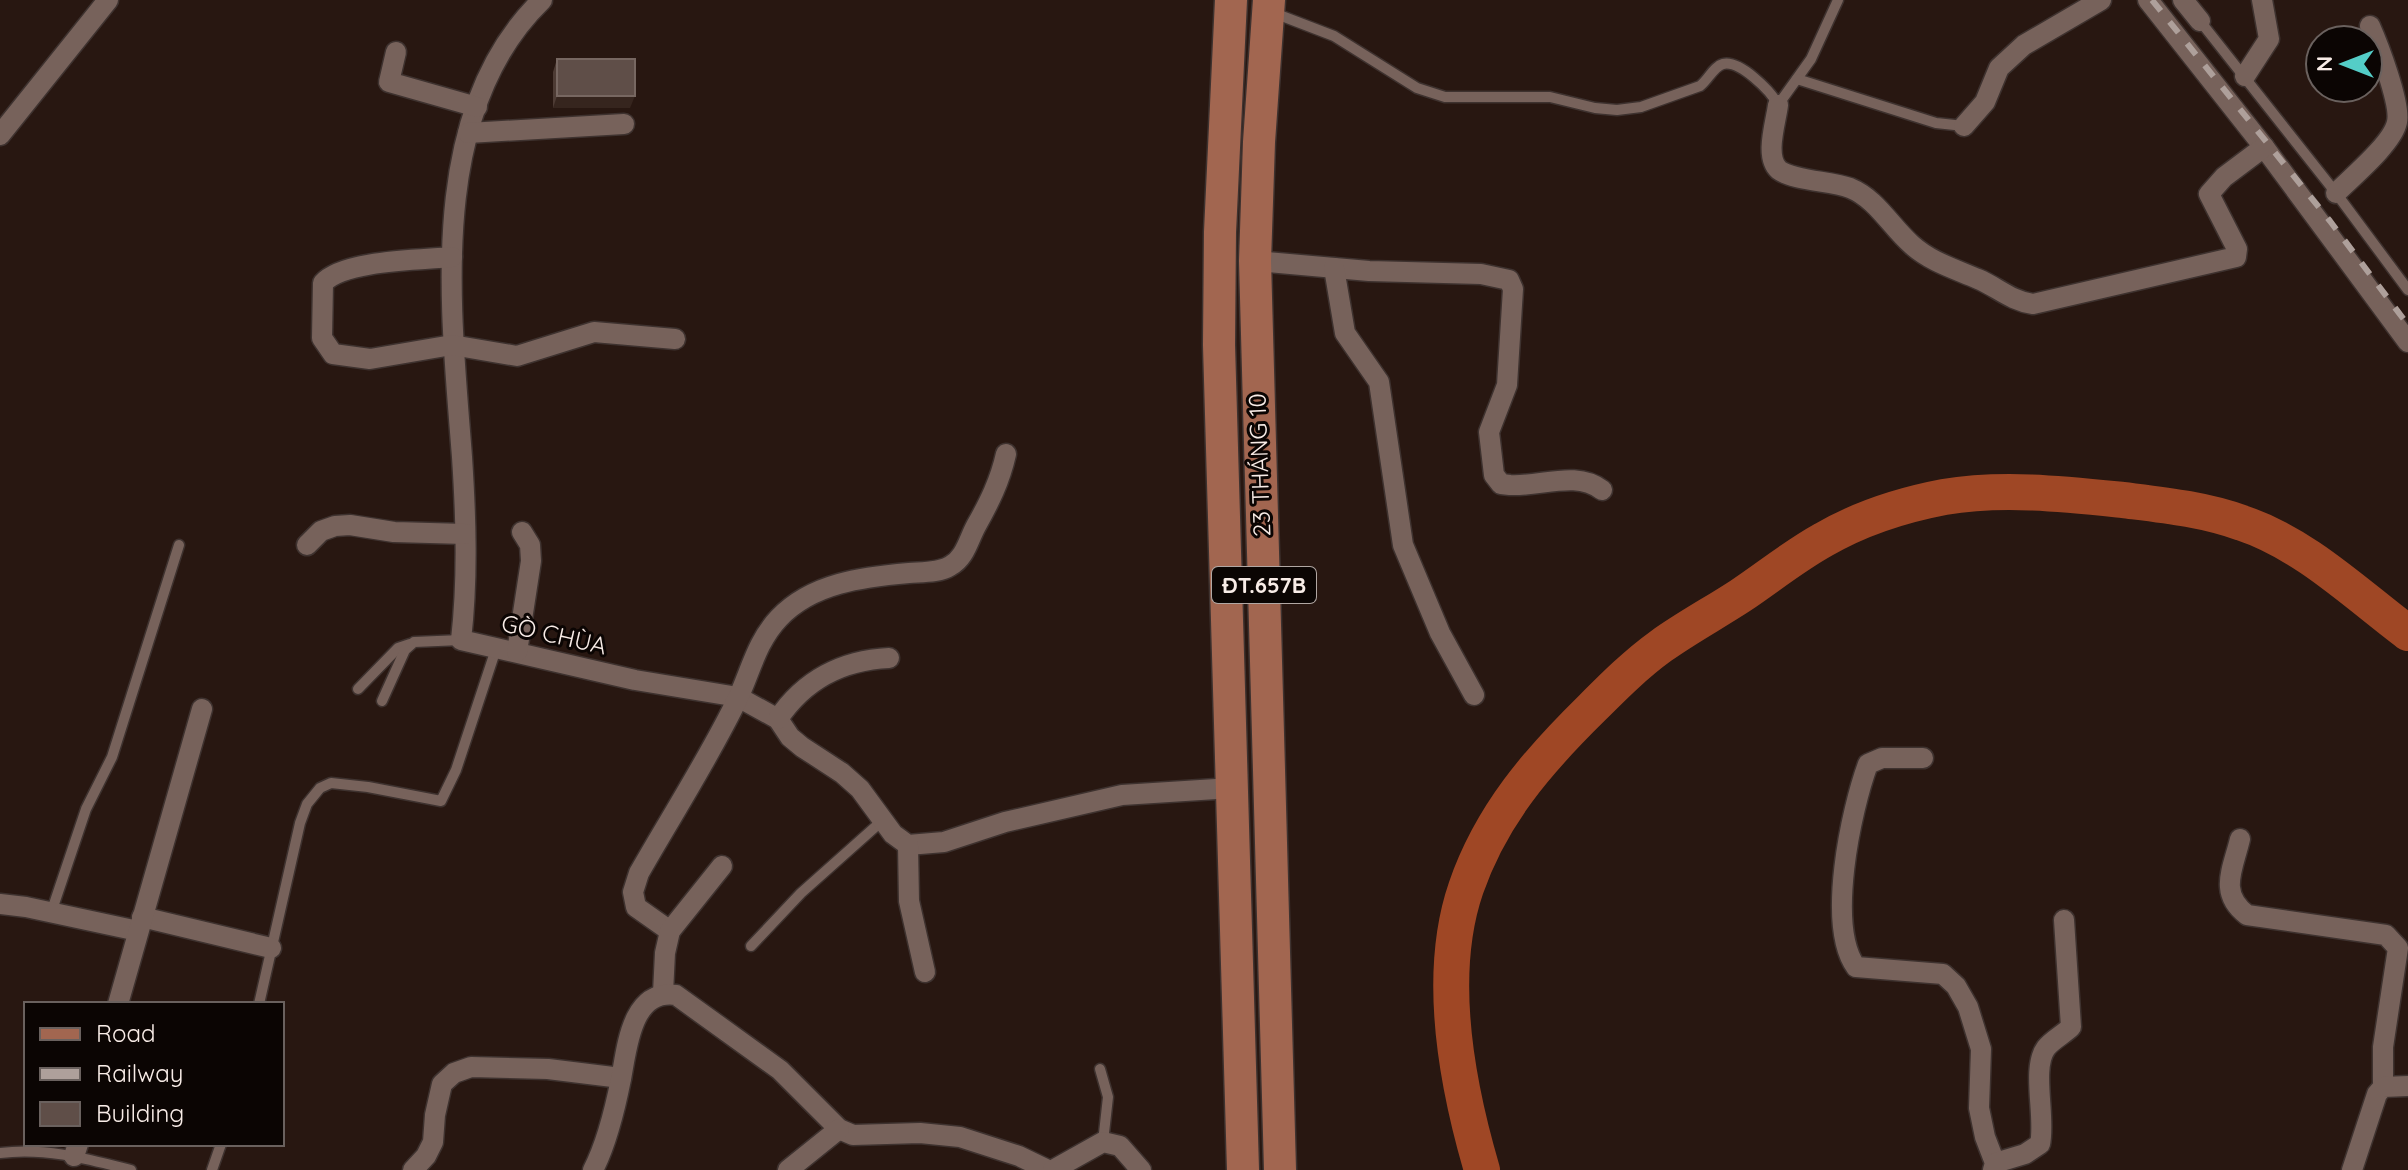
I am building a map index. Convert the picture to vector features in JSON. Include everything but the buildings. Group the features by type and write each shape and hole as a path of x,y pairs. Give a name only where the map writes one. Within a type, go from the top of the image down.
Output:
{"main road":[{"name":"23 THÁNG 10","path":"1231,0 1220,232 1219,345 1243,1170"},
{"name":"23 THÁNG 10","path":"1269,6 1259,142 1255,261 1280,1170"}],"street":[{"path":"0,135 108,0"},
{"path":"461,640 465,599 465,534 452,345 451,235 468,133 477,107 498,55 519,23 542,0"},
{"path":"1964,126 1985,102 1999,68 2024,45 2101,0"},
{"path":"2148,0 2264,147 2408,342"},
{"path":"2183,0 2200,21"},
{"path":"2245,76 2269,39 2262,0"},
{"path":"396,52 389,82 477,107"},
{"path":"2336,193 2392,134 2398,120 2384,66"},
{"path":"1778,105 1771,158 1778,169 1849,188 1877,205 1914,247 1945,266 1980,279 2010,298 2033,304 2236,257 2237,249 2209,194 2224,177 2264,147"},
{"path":"468,133 624,124"},
{"path":"452,257 351,268 328,277 323,283 322,338 333,354 370,359 452,345 517,356 594,332 675,339"},
{"path":"1255,261 1334,268 1481,274 1509,280 1513,289 1507,385 1489,432 1494,475 1501,484 1576,480 1590,481 1602,490"},
{"path":"1334,268 1345,333 1379,382 1403,545 1440,633 1474,695"},
{"path":"670,931 636,907 633,892 639,873 738,697 765,634 789,607 808,595 870,578 948,568 962,558 995,493 1006,454"},
{"path":"307,545 321,531 350,525 394,532 465,534"},
{"path":"506,650 531,561 530,545 522,532"},
{"name":"GÒ CHÙA","path":"461,640 635,680 738,697 778,719 790,737 842,773 860,789 893,834 908,845"},
{"path":"778,719 797,694 823,675 859,661 889,658"},
{"path":"119,1002 202,709"},
{"path":"1923,758 1882,758 1868,764 1843,880 1845,938 1849,957 1856,967 1943,974 1956,986 1968,1007 1981,1049 1979,1108 1994,1166 2025,1154 2040,1144 2044,1129 2041,1060 2046,1047 2071,1027 2064,920"},
{"path":"925,972 909,901 908,845 944,842 1019,818 1122,795 1232,788"},
{"path":"2240,839 2229,888 2233,904 2247,915 2386,935 2398,948 2383,1047 2383,1087 2367,1120 2352,1170"},
{"path":"663,993 665,953 670,931 722,866"},
{"path":"0,904 140,924 271,948"},
{"path":"593,1170 635,1020 647,1002 663,993 676,995 780,1070 839,1129 853,1135 920,1133 960,1137 1019,1156 1050,1170 1103,1142 1120,1146 1141,1170"},
{"path":"413,1170 426,1156 433,1142 442,1084 454,1073 471,1067 548,1069 621,1078"},
{"path":"2383,1087 2408,1086"},
{"path":"788,1170 839,1129"}],"lane":[{"path":"1269,6 1334,36 1417,88 1445,97 1550,97 1617,110 1641,107 1700,86 1718,66 1725,63 1736,65 1772,93 1778,105 1811,59 1838,0"},
{"path":"2200,21 2408,290"},
{"path":"1797,79 1936,123 1964,126"},
{"path":"51,913 86,809 112,757 179,545"},
{"path":"358,689 398,648 414,642 461,640"},
{"path":"382,701 405,650 414,642"},
{"path":"259,1002 286,878 307,804 320,788 331,783 441,801 506,650"},
{"path":"751,946 829,867 883,820"},
{"path":"1100,1069 1108,1097 1103,1142"},
{"path":"212,1170 220,1146"},
{"path":"0,1153 76,1150 131,1170"}],"waterway":[{"path":"1482,1170 1458,1066 1451,993 1457,922 1476,861 1503,813 1535,769 1634,668 1671,639 1823,540 1866,519 1897,509 1966,494 2056,494 2183,508 2242,523 2287,544 2329,571 2408,633"}],"railway":[{"path":"2152,0 2330,221 2408,325"}]}
